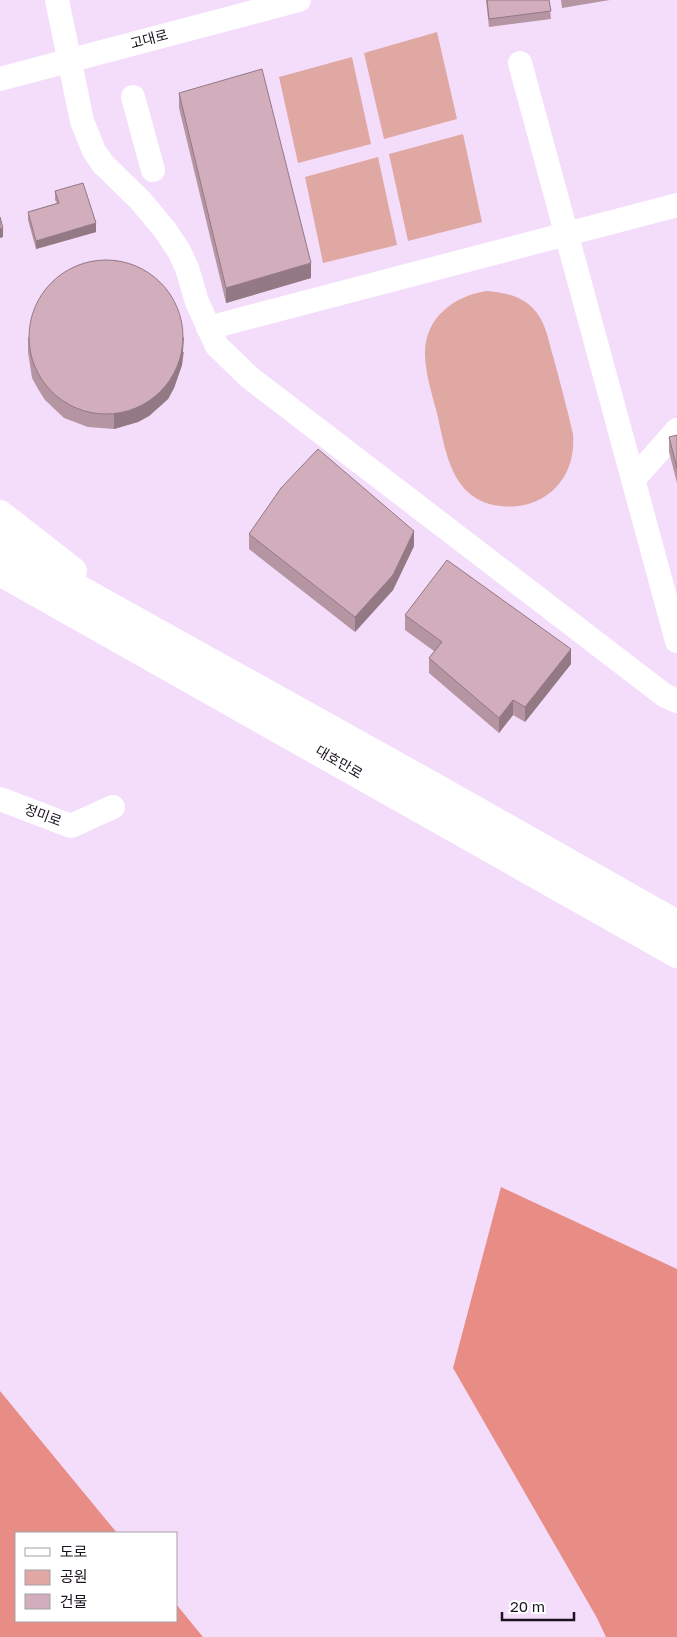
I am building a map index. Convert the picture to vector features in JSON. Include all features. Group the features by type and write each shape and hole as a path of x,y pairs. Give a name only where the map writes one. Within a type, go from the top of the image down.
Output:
{"main road":[{"path":"0,514 142,638"},
{"name":"대호만로","path":"0,545 142,638 677,954"},
{"name":"대호만로","path":"0,572 142,638 433,786 677,924"},
{"path":"0,593 142,638"}],"street":[{"path":"57,0 82,121 94,151 102,164 140,200 165,230 178,250 187,268 197,302 217,346 249,377 664,695 677,701"},
{"name":"고대로","path":"0,79 299,0"},
{"path":"520,63 677,641"},
{"path":"133,97 152,170"},
{"path":"208,328 677,205"},
{"path":"634,480 677,430"},
{"name":"정미로","path":"0,799 71,826 113,807"}],"green space":[{"path":"437,32 457,119 384,139 364,53"},
{"path":"352,57 371,144 298,163 279,77"},
{"path":"463,134 482,222 408,241 389,154"},
{"path":"378,157 397,245 323,263 305,177"},
{"path":"486,291 507,294 521,299 537,313 549,339 573,434 571,462 558,485 544,497 518,506 506,507 484,502 471,494 461,484 448,458 427,376 425,361 426,340 436,319 463,298"}],"shaded area":[{"path":"501,1187 677,1269 677,1637 606,1637 597,1618 453,1368"},
{"path":"0,1391 116,1532 15,1532 15,1622 178,1622 178,1606 203,1637 0,1637"}],"building":[{"path":"487,0 549,0 551,11 489,19"},
{"path":"262,69 311,263 226,288 179,93"},
{"path":"83,183 96,223 36,241 28,212 59,203 55,191"},
{"path":"0,217 3,228 0,229"},
{"path":"106,260 121,261 135,266 161,282 177,308 182,322 182,352 177,366 161,392 135,408 121,413 106,414 91,413 77,408 51,392 35,366 30,352 29,337 30,322 35,308 51,282 77,266 91,261"},
{"path":"677,435 677,468 669,437"},
{"path":"318,449 414,531 393,575 355,617 249,534 281,488"},
{"path":"447,560 571,649 525,707 513,700 499,718 429,658 442,642 405,615"}]}
